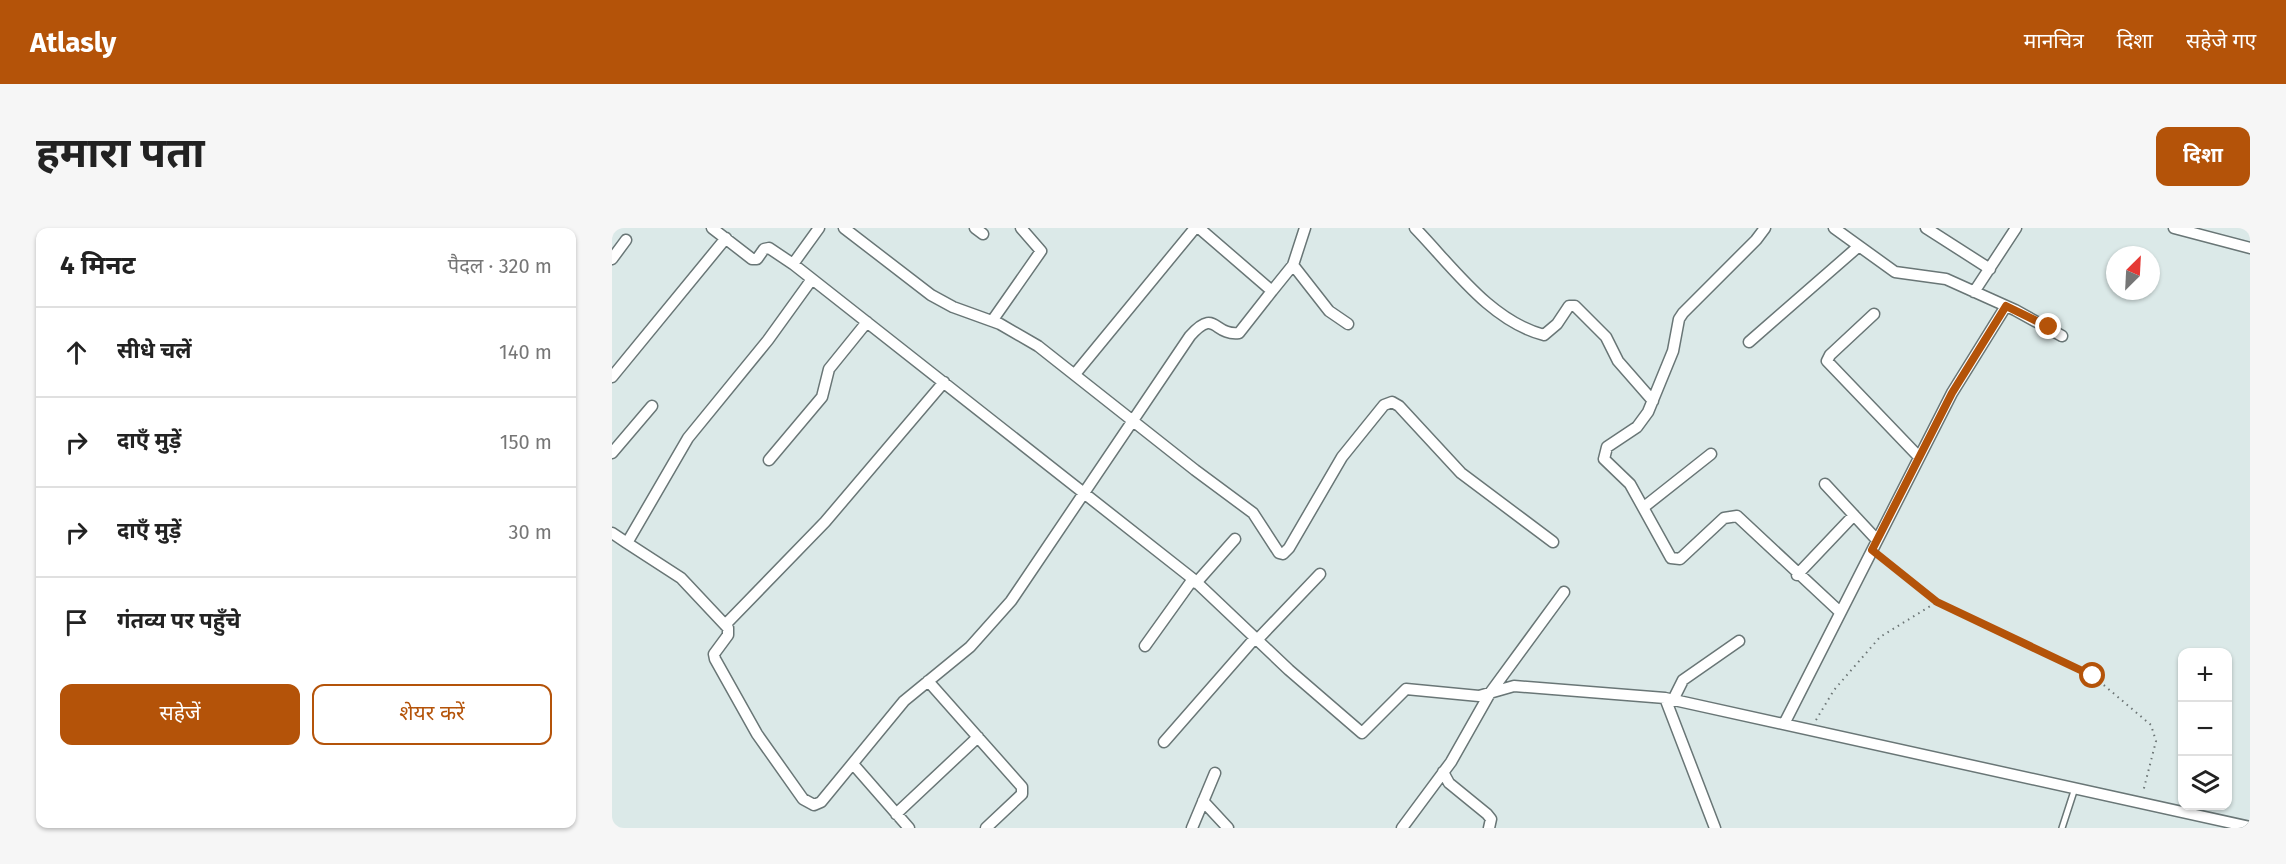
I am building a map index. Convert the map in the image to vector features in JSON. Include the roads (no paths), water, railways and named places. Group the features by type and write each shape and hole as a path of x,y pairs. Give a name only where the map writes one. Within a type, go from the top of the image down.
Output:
{"street":[{"path":"712,228 752,259 757,259 764,249 769,248 793,264 1194,581 1362,733 1406,688 1479,696 1514,686 1669,699 2250,827"},
{"path":"793,264 819,228"},
{"path":"844,228 931,295 953,307 992,321 1038,346 1253,513 1276,550 1283,554 1289,548 1346,451 1384,405 1392,402 1399,406 1461,473 1553,542"},
{"path":"992,321 1041,250 1021,228"},
{"path":"1075,374 1197,228 1272,291"},
{"path":"612,533 681,578 725,625 728,635 716,650 715,659 757,734 808,804 814,805 821,802 904,701 970,647 1011,601 1174,358 1202,323 1209,322 1228,332 1239,333 1293,265 1305,228"},
{"path":"1415,228 1488,304 1522,327 1544,335 1557,324 1569,306 1575,306 1606,337 1618,361 1653,401"},
{"path":"1765,228 1679,319 1673,351 1653,401 1637,427 1607,447 1604,455 1609,465 1630,484 1671,558 1676,560 1724,518 1737,516 1797,575 1840,612"},
{"path":"1834,228 1895,272 1946,279 2006,306 2062,336"},
{"path":"1926,228 1990,269"},
{"path":"1974,292 2016,228"},
{"path":"2174,228 2250,248"},
{"path":"612,377 726,238"},
{"path":"612,259 626,240"},
{"path":"1749,342 1859,246"},
{"path":"1293,265 1329,311 1348,324"},
{"path":"627,543 649,501 688,438 768,340 812,279"},
{"path":"1784,724 1918,457 1952,393 2006,306"},
{"path":"1874,314 1830,355 1827,361 1918,457"},
{"path":"769,460 822,398 830,369 867,322"},
{"path":"725,625 825,522 944,382"},
{"path":"612,453 652,406"},
{"path":"1644,507 1711,454"},
{"path":"1825,484 1854,515 1874,545"},
{"path":"1797,575 1854,515"},
{"path":"1145,646 1194,581 1235,539"},
{"path":"1164,742 1256,639 1320,574"},
{"path":"1402,828 1443,772 1490,693 1564,592"},
{"path":"1669,699 1683,680 1739,641"},
{"path":"928,681 1022,787 1022,794 991,826"},
{"path":"1669,699 1715,828"},
{"path":"896,814 978,737"},
{"path":"852,764 909,828"},
{"path":"1443,772 1449,783 1487,814 1491,819 1489,828"},
{"path":"1192,828 1215,773"},
{"path":"1203,801 1228,828"}],"lane":[{"path":"2062,828 2076,788"}]}
